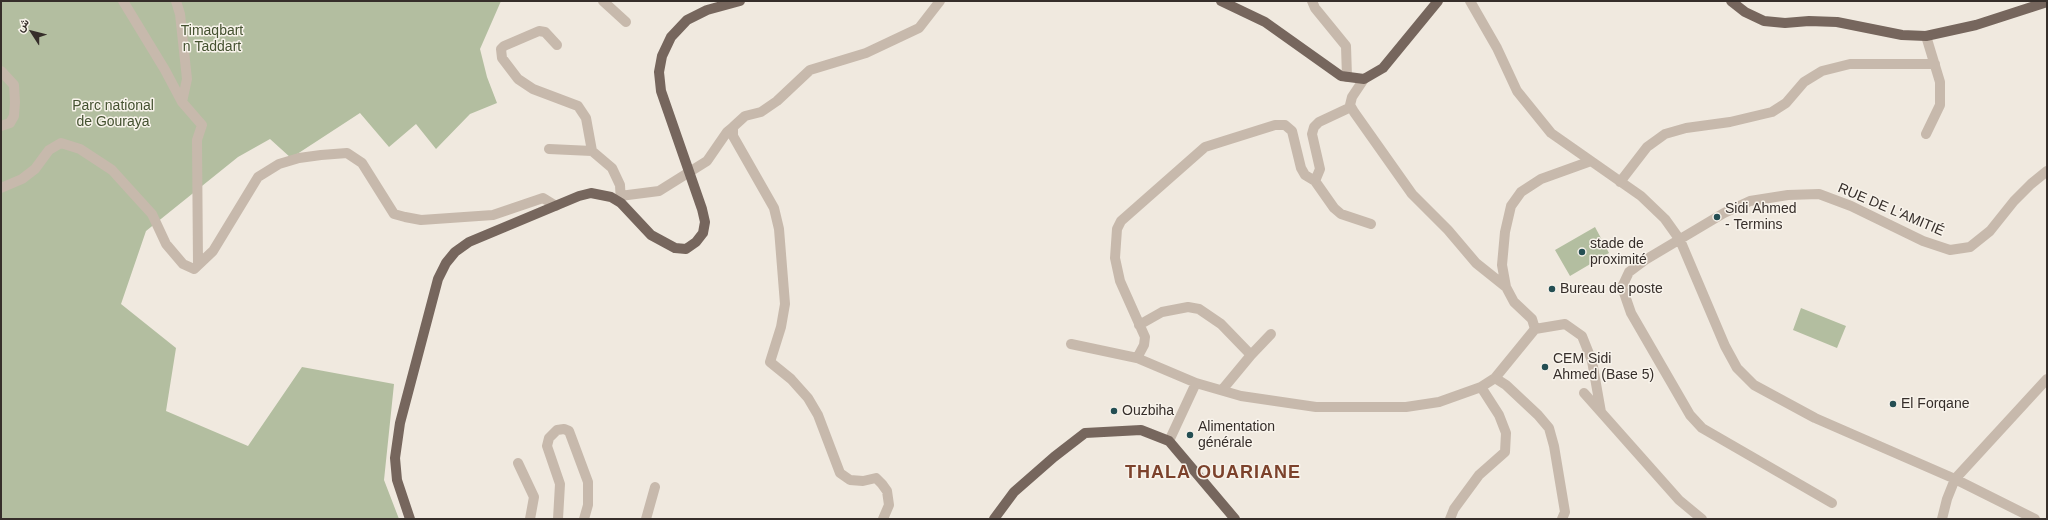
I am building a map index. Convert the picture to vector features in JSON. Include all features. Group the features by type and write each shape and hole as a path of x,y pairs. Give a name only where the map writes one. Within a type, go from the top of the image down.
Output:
{"main road":[{"path":"410,519 397,480 395,458 400,423 438,279 446,263 455,252 469,242 579,196 591,193 621,199 650,235 675,248 686,249 696,242 703,232 705,222 661,91 659,72 662,56 671,37 687,20 707,10 740,1"},
{"path":"1221,1 1265,22 1289,38 1331,71 1341,76 1364,79 1383,68 1438,1"},
{"path":"1731,1 1745,12 1764,21 1785,23 1809,21 1837,22 1902,34 1926,36 1976,25 2047,2"},
{"path":"994,519 1014,492 1054,457 1085,433 1141,430 1169,442 1235,519"}],"street":[{"path":"123,1 182,102 202,125 197,147 198,265"},
{"path":"176,1 180,14 187,79 182,102"},
{"path":"603,1 626,22"},
{"path":"549,149 592,151 612,168 620,185 621,199 659,191 707,161 727,132 745,116 761,112 777,101 810,70 866,53 919,28 940,1"},
{"path":"1312,1 1315,8 1346,46 1347,77"},
{"path":"1470,1 1497,48 1517,91 1551,133 1641,196 1665,219 1680,240 1724,346 1737,368 1754,385 1815,418 1955,479 2035,519"},
{"path":"557,45 545,32 540,31 504,46 501,49 502,58 518,79 533,89 578,106 586,118 592,151"},
{"path":"1926,36 1940,82 1940,105 1926,134"},
{"path":"1620,182 1647,147 1665,134 1686,128 1730,122 1772,112 1786,103 1804,82 1822,71 1850,64 1935,64"},
{"path":"1,71 14,85 15,102 14,116 10,123 1,126"},
{"path":"1364,79 1352,96 1351,107 1412,194 1448,230 1476,263 1506,287"},
{"path":"1315,181 1320,169 1312,134 1314,127 1319,122 1351,107"},
{"path":"1137,358 1144,345 1144,337 1120,281 1115,258 1117,229 1121,221 1205,147 1275,125 1285,125 1292,131 1301,168 1305,175 1315,181 1324,197 1338,211 1372,224"},
{"path":"733,127 734,136 774,208 779,229 785,304 781,327 770,362 791,379 808,398 818,415 840,474 850,480 863,481 876,478 882,484 887,491 889,505 883,519"},
{"path":"1,188 22,179 35,169 49,150 61,142 80,148 112,170 152,214 166,244 183,264 194,269 213,251 258,177 279,164 313,156 348,153 362,163 394,214 406,217 426,220 493,215 543,198 556,206"},
{"path":"1536,329 1532,319 1514,302 1506,287 1502,265 1505,232 1511,206 1521,192 1541,179 1591,162"},
{"name":"RUE DE L'AMITIÉ","path":"1832,503 1702,428 1690,415 1631,313 1622,287 1629,272 1645,260 1724,213 1750,201 1788,195 1819,194 1852,206 1923,241 1950,250 1970,246 1990,231 2020,196 2047,171"},
{"path":"1139,325 1162,312 1188,307 1199,309 1221,324 1250,355"},
{"path":"1071,344 1137,358 1196,383 1241,396 1316,407 1406,407 1439,402 1481,387 1495,378 1536,329 1565,324 1582,336 1592,361 1601,412"},
{"path":"1222,390 1250,355 1271,334"},
{"path":"1495,378 1506,385 1538,415 1549,428 1554,446 1565,512 1562,519"},
{"path":"1942,519 1955,479 2047,379"},
{"path":"1169,442 1196,383"},
{"path":"1450,519 1479,475 1505,452 1506,433 1499,415 1481,387"},
{"path":"2036,390 2047,392"},
{"path":"1584,393 1679,500 1702,519"},
{"path":"558,519 560,484 547,446 549,438 556,430 564,429 568,431 588,482 588,505 584,519"},
{"path":"518,463 534,497 530,519"},
{"path":"646,519 655,487"}],"green space":[{"name":"Parc national de Gouraya","path":"1,1 501,1 480,49 487,77 497,103 470,114 436,149 416,124 389,147 360,113 291,158 270,139 238,157 146,231 121,304 176,348 166,411 248,446 302,367 394,384 384,480 399,519 1,519"},
{"name":"stade de proximité","path":"1595,227 1609,253 1570,276 1555,250"},
{"path":"1801,308 1846,326 1837,348 1793,330"}],"place":[{"name":"Sidi Ahmed - Termins","path":"1717,217"},
{"name":"stade de proximité","path":"1582,252"},
{"name":"Bureau de poste","path":"1552,289"},
{"name":"CEM Sidi Ahmed (Base 5)","path":"1545,367"},
{"name":"El Forqane","path":"1893,404"},
{"name":"Ouzbiha","path":"1114,411"},
{"name":"Alimentation générale","path":"1190,435"}],"district":[{"name":"THALA OUARIANE","path":"1213,473"}],"park label":[{"name":"Timaqbart n Taddart","path":"212,40"}]}
